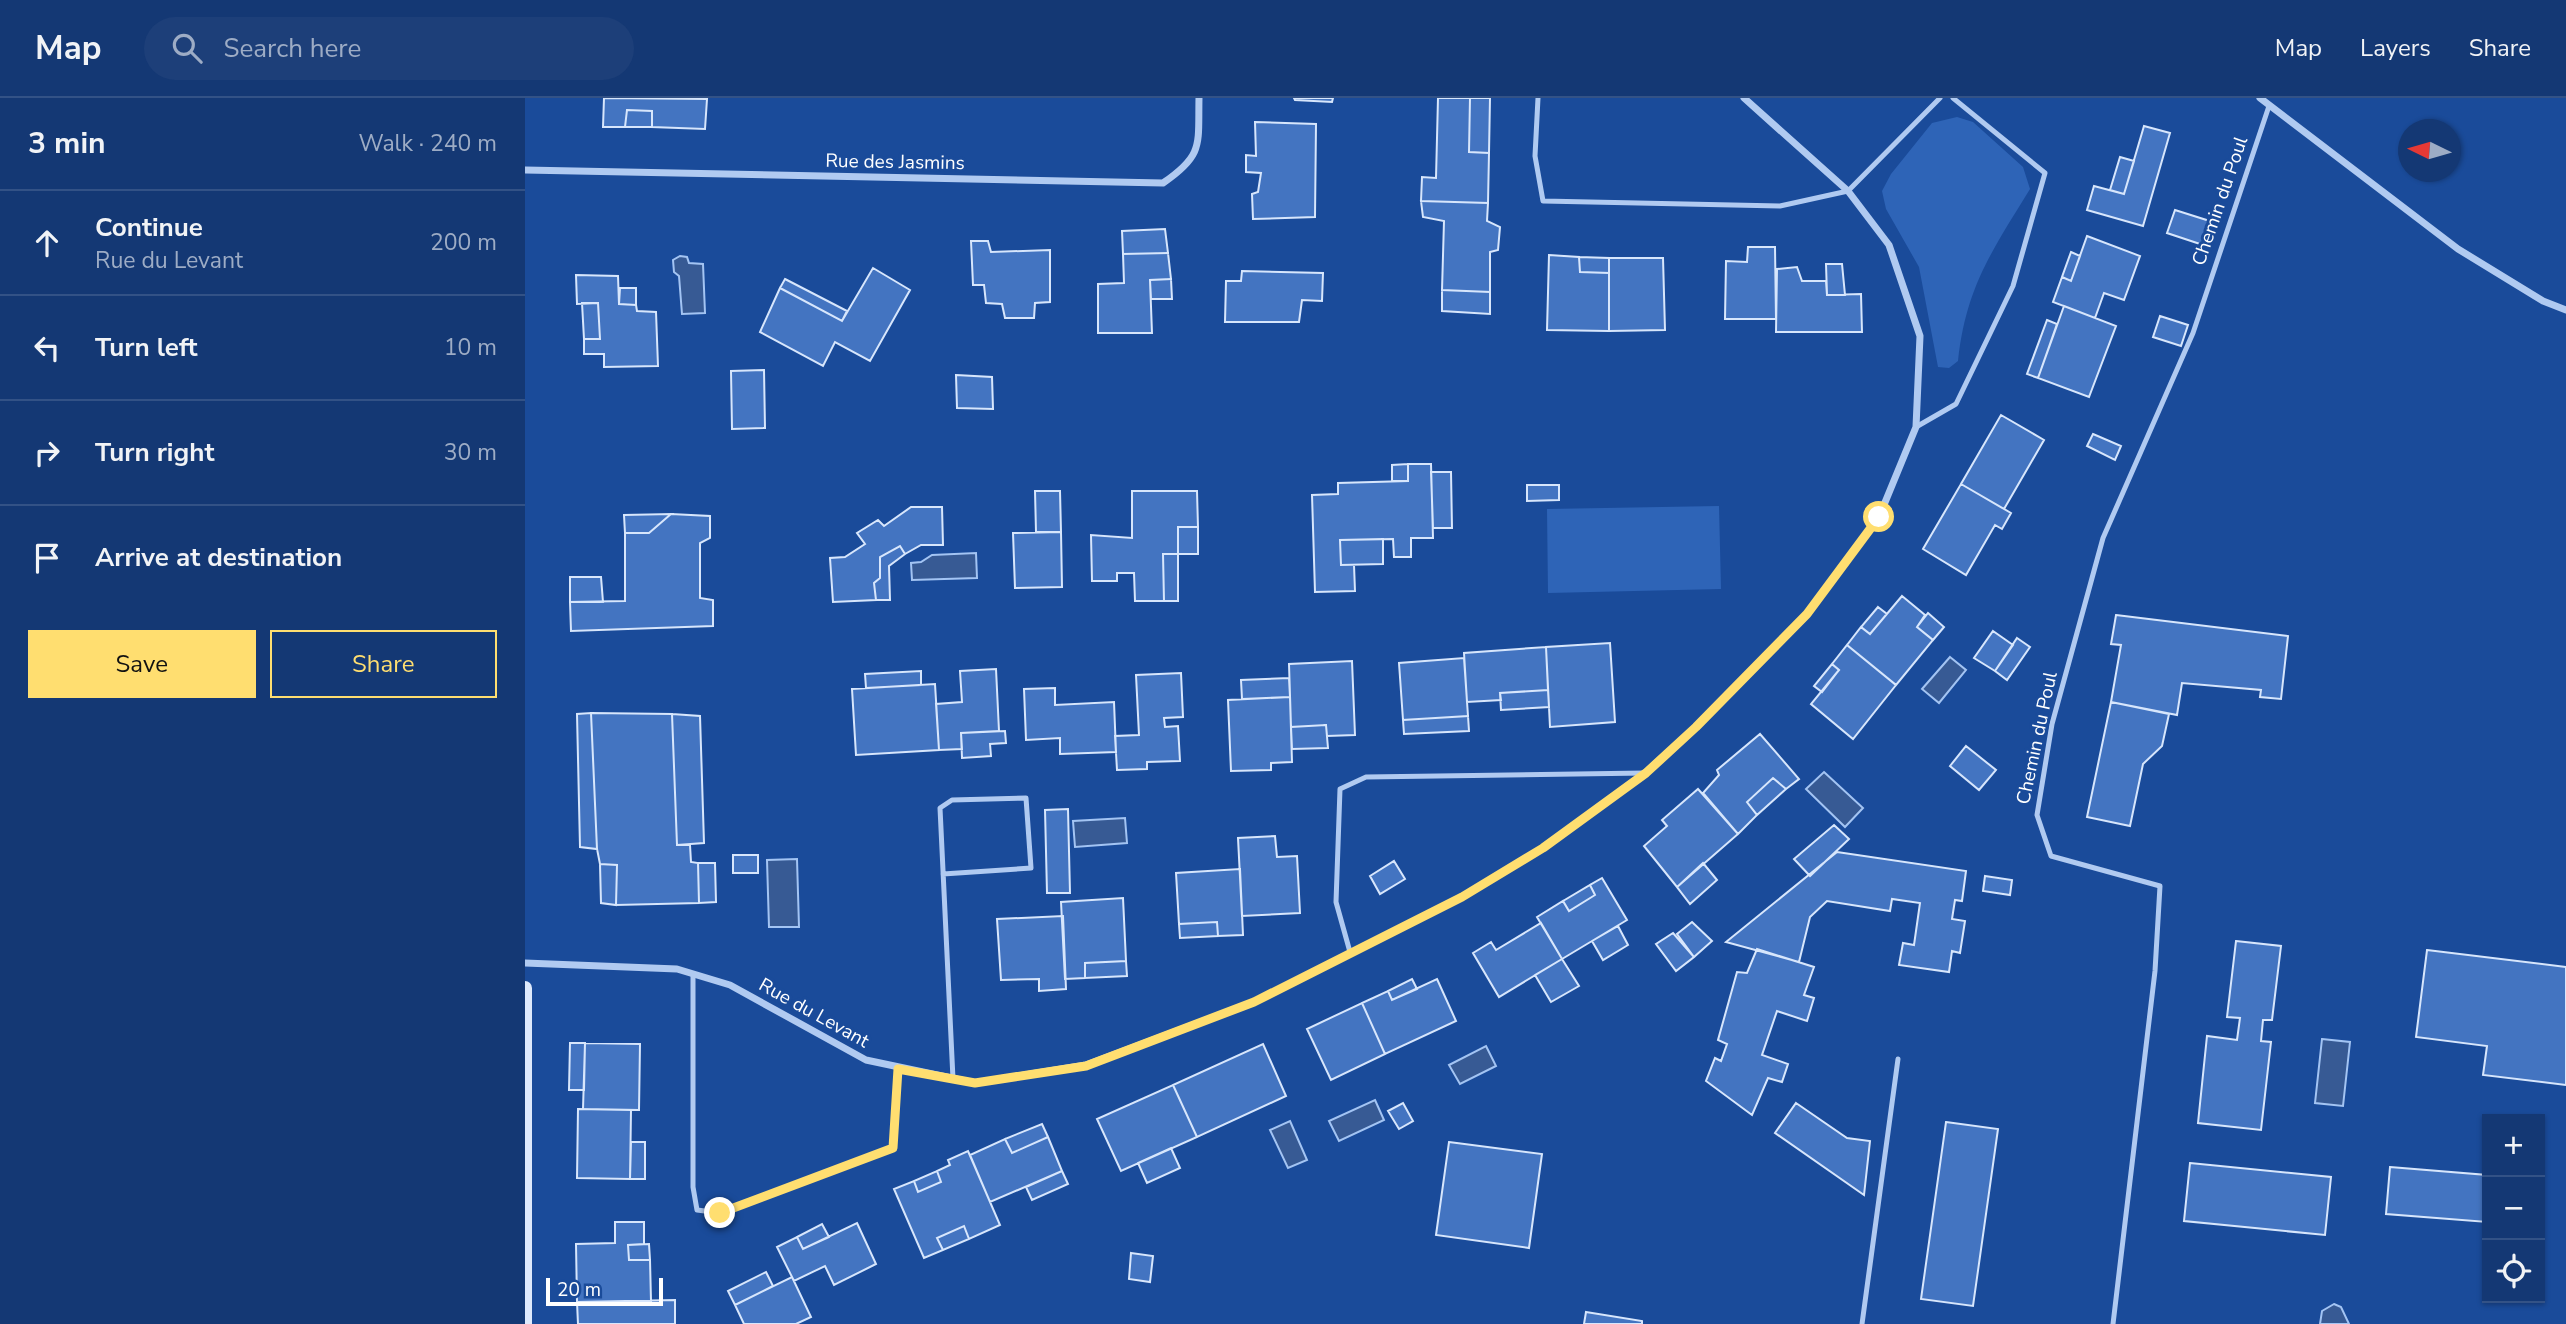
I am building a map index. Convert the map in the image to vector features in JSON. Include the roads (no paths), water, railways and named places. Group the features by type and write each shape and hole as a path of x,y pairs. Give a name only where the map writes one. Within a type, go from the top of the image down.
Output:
{"street":[{"name":"Rue des Jasmins","path":"525,170 1163,183 1187,166 1198,147 1199,98"},
{"name":"Rue du Levant","path":"525,963 677,969 730,985 866,1060 898,1069 975,1083 1086,1066 1254,1002 1474,890 1543,848 1646,773 1696,727 1807,614 1879,517 1916,426 1920,336 1889,245 1848,191 1744,98"},
{"path":"2260,98 2458,249 2543,302 2566,310"},
{"path":"525,988 525,1324"}],"lane":[{"path":"1538,98 1535,156 1543,201 1780,206 1848,191 1940,98"},
{"path":"1916,426 1956,404 2013,286 2045,173 1953,98"},
{"name":"Chemin du Poul","path":"2113,1324 2155,971 2160,886 2050,856 2036,815 2052,724 2103,538 2193,333 2269,106"},
{"path":"1350,953 1336,902 1341,789 1366,777 1646,773"},
{"path":"943,874 1031,869 1026,798 952,800 940,808 943,874 953,1079"},
{"path":"693,976 693,1187 697,1210 720,1213 893,1148 898,1069"},
{"path":"1862,1324 1898,1059"}]}
